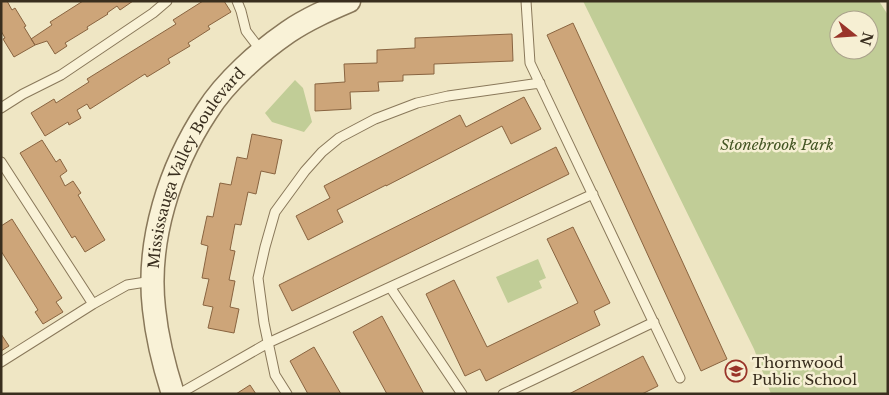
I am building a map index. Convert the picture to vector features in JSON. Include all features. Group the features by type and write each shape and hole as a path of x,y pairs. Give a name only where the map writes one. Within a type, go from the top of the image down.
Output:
{"street":[{"name":"Mississauga Valley Boulevard","path":"173,394 161,355 153,308 154,254 160,218 170,183 182,155 207,110 233,79 262,52 289,31 349,1"}],"lane":[{"path":"1,108 23,94 61,75 153,13 167,1"},
{"path":"236,1 241,11 246,31 262,52"},
{"path":"526,1 530,63 680,378"},
{"path":"287,394 275,375 258,278 264,246 275,212 304,171 339,138 375,119 417,103 448,96 540,83"},
{"path":"1,162 93,304"},
{"path":"179,394 268,343 593,194"},
{"path":"1,362 93,304 127,285 153,281"},
{"path":"390,288 462,394"},
{"path":"503,394 654,322"}],"green space":[{"name":"Stonebrook Park","path":"583,1 879,1 888,15 888,394 771,394 754,349"},
{"path":"295,80 303,88 312,122 304,132 272,122 265,113"},
{"path":"538,259 546,278 539,281 542,288 508,303 496,277"}],"building":[{"path":"1,1 7,1 12,10 15,8 35,45 14,57 3,39 5,38 1,31"},
{"path":"83,1 133,1 120,10 117,6 87,27 88,29 65,43 67,46 55,54 47,41 35,45 31,39 52,25 50,22"},
{"path":"203,1 224,1 231,12 208,26 210,29 188,43 190,46 168,59 170,63 147,77 145,74 90,109 87,104 77,110 81,118 69,125 68,122 45,136 31,113 54,99 56,103 89,82 87,79 176,24 173,20"},
{"path":"573,23 727,359 701,371 547,35"},
{"path":"512,34 513,61 434,64 434,74 403,75 403,81 378,82 379,91 350,92 351,109 315,111 315,84 345,82 344,64 377,63 377,50 415,48 415,38"},
{"path":"524,97 541,129 511,144 502,126 337,210 343,222 308,240 296,216 330,198 324,186 460,115 466,127"},
{"path":"252,134 282,140 275,174 261,171 256,194 248,192 241,225 235,224 230,250 235,251 229,280 235,281 230,307 239,309 234,333 208,328 213,307 203,305 209,279 202,278 208,246 201,244 207,216 213,217 220,183 231,185 237,157 247,159"},
{"path":"42,140 56,162 60,159 67,171 60,176 65,186 73,181 81,193 78,195 105,240 85,252 75,236 72,238 20,153"},
{"path":"556,147 569,174 292,311 279,285"},
{"path":"12,219 62,298 56,302 63,312 43,324 35,312 38,310 1,251 1,226"},
{"path":"573,227 610,303 594,311 600,325 486,381 480,369 465,376 426,294 454,280 487,347 578,303 547,239"},
{"path":"382,316 424,394 387,394 353,332"},
{"path":"1,334 9,346 1,351"},
{"path":"314,347 341,394 308,394 290,361"},
{"path":"643,356 658,386 642,394 569,394"},
{"path":"250,385 256,394 236,394"}],"place":[{"name":"Thornwood Public School","path":"736,371"}]}
